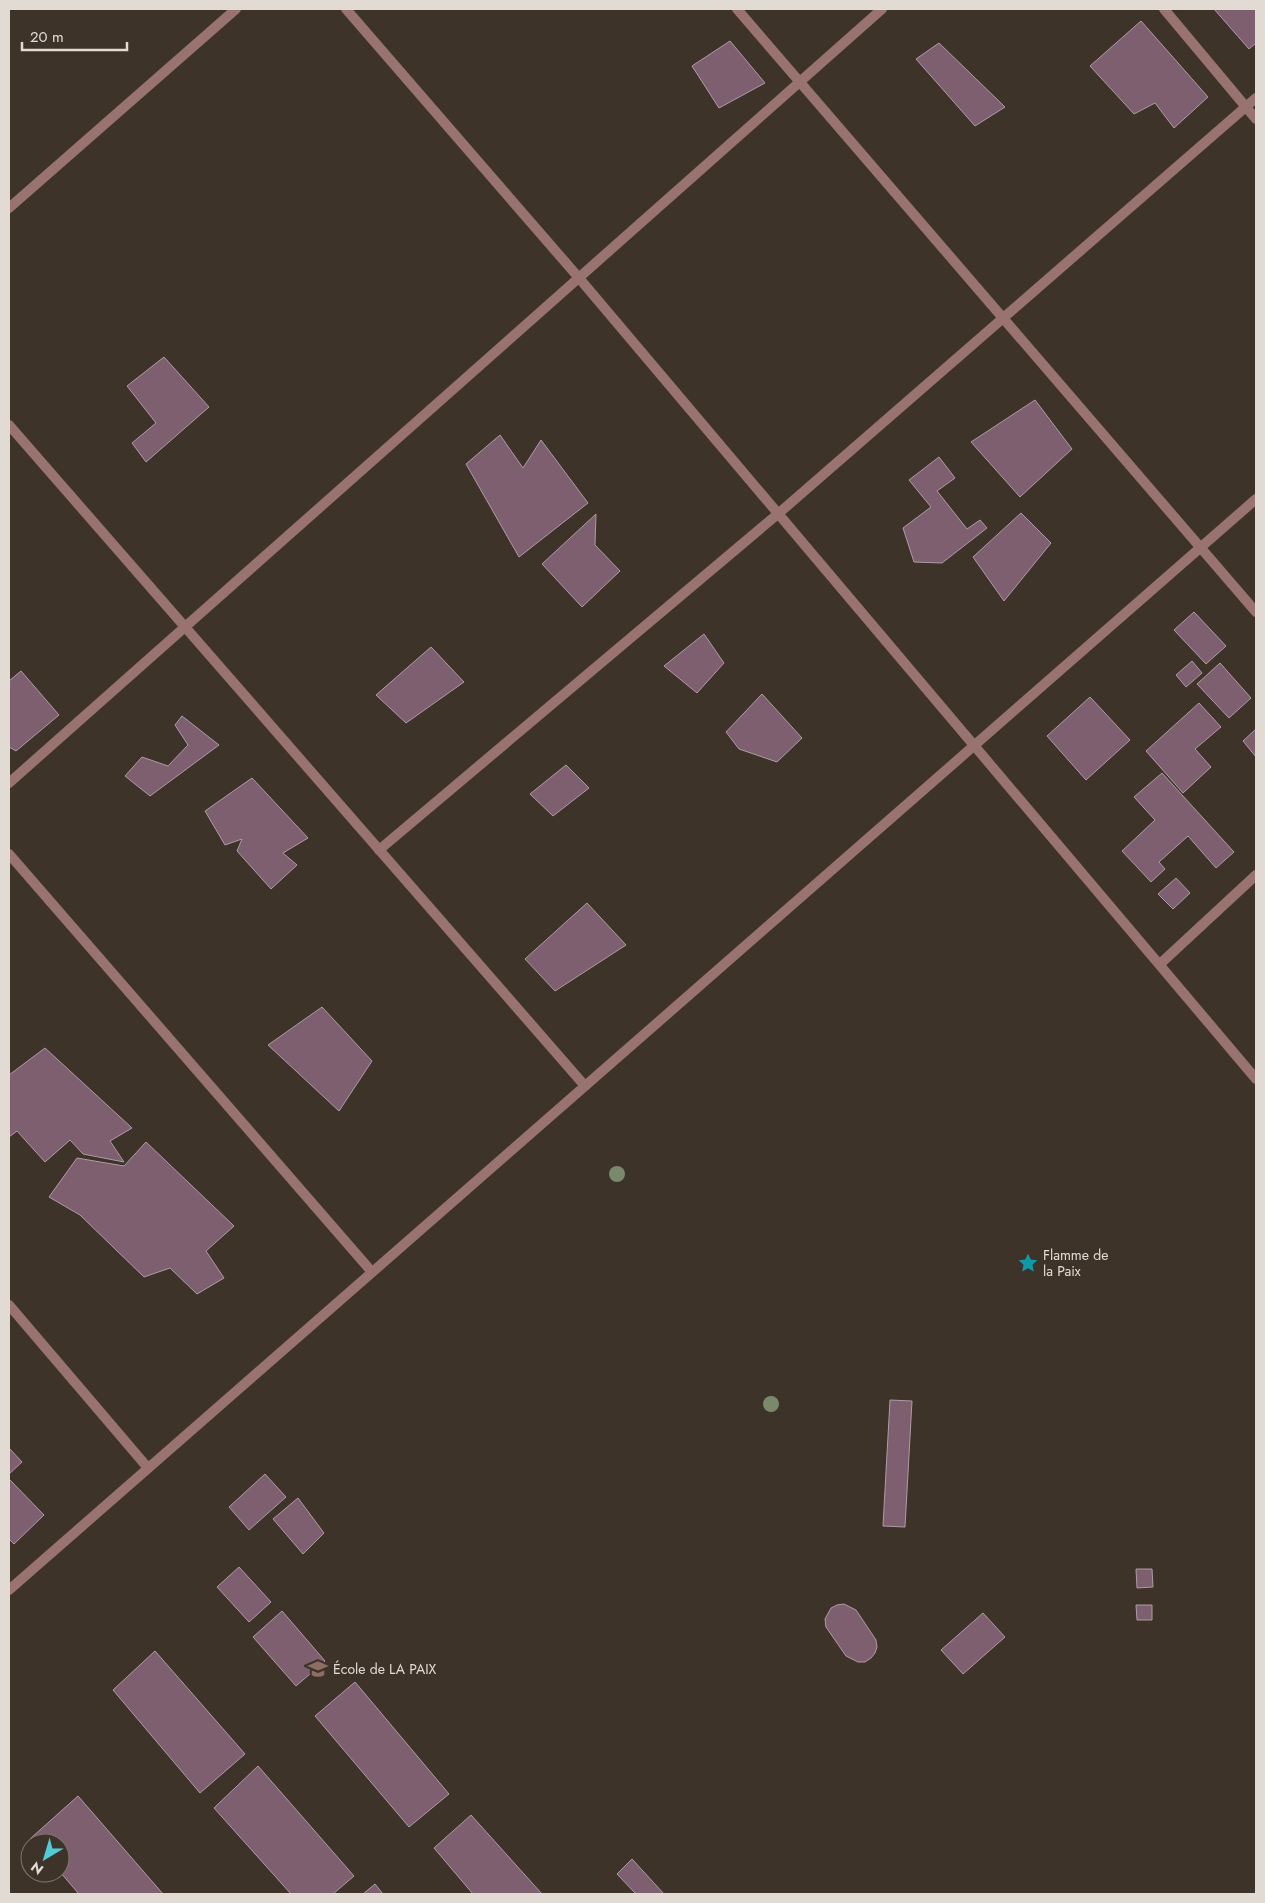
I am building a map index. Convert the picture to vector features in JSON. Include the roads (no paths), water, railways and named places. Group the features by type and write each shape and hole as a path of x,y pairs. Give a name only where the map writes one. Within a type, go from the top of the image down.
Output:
{"street":[{"path":"9,208 236,9"},
{"path":"346,9 579,278 1256,1078"},
{"path":"737,9 1256,612"},
{"path":"9,783 882,9"},
{"path":"1164,9 1256,118"},
{"path":"379,850 779,513 1256,98"},
{"path":"9,425 585,1086"},
{"path":"9,1590 1256,499"},
{"path":"9,854 372,1272"},
{"path":"1160,964 1256,875"},
{"path":"9,1305 148,1468"}],"place":[{"name":"Flamme de la Paix","path":"1028,1263"},
{"name":"École de LA PAIX","path":"318,1669"}]}
